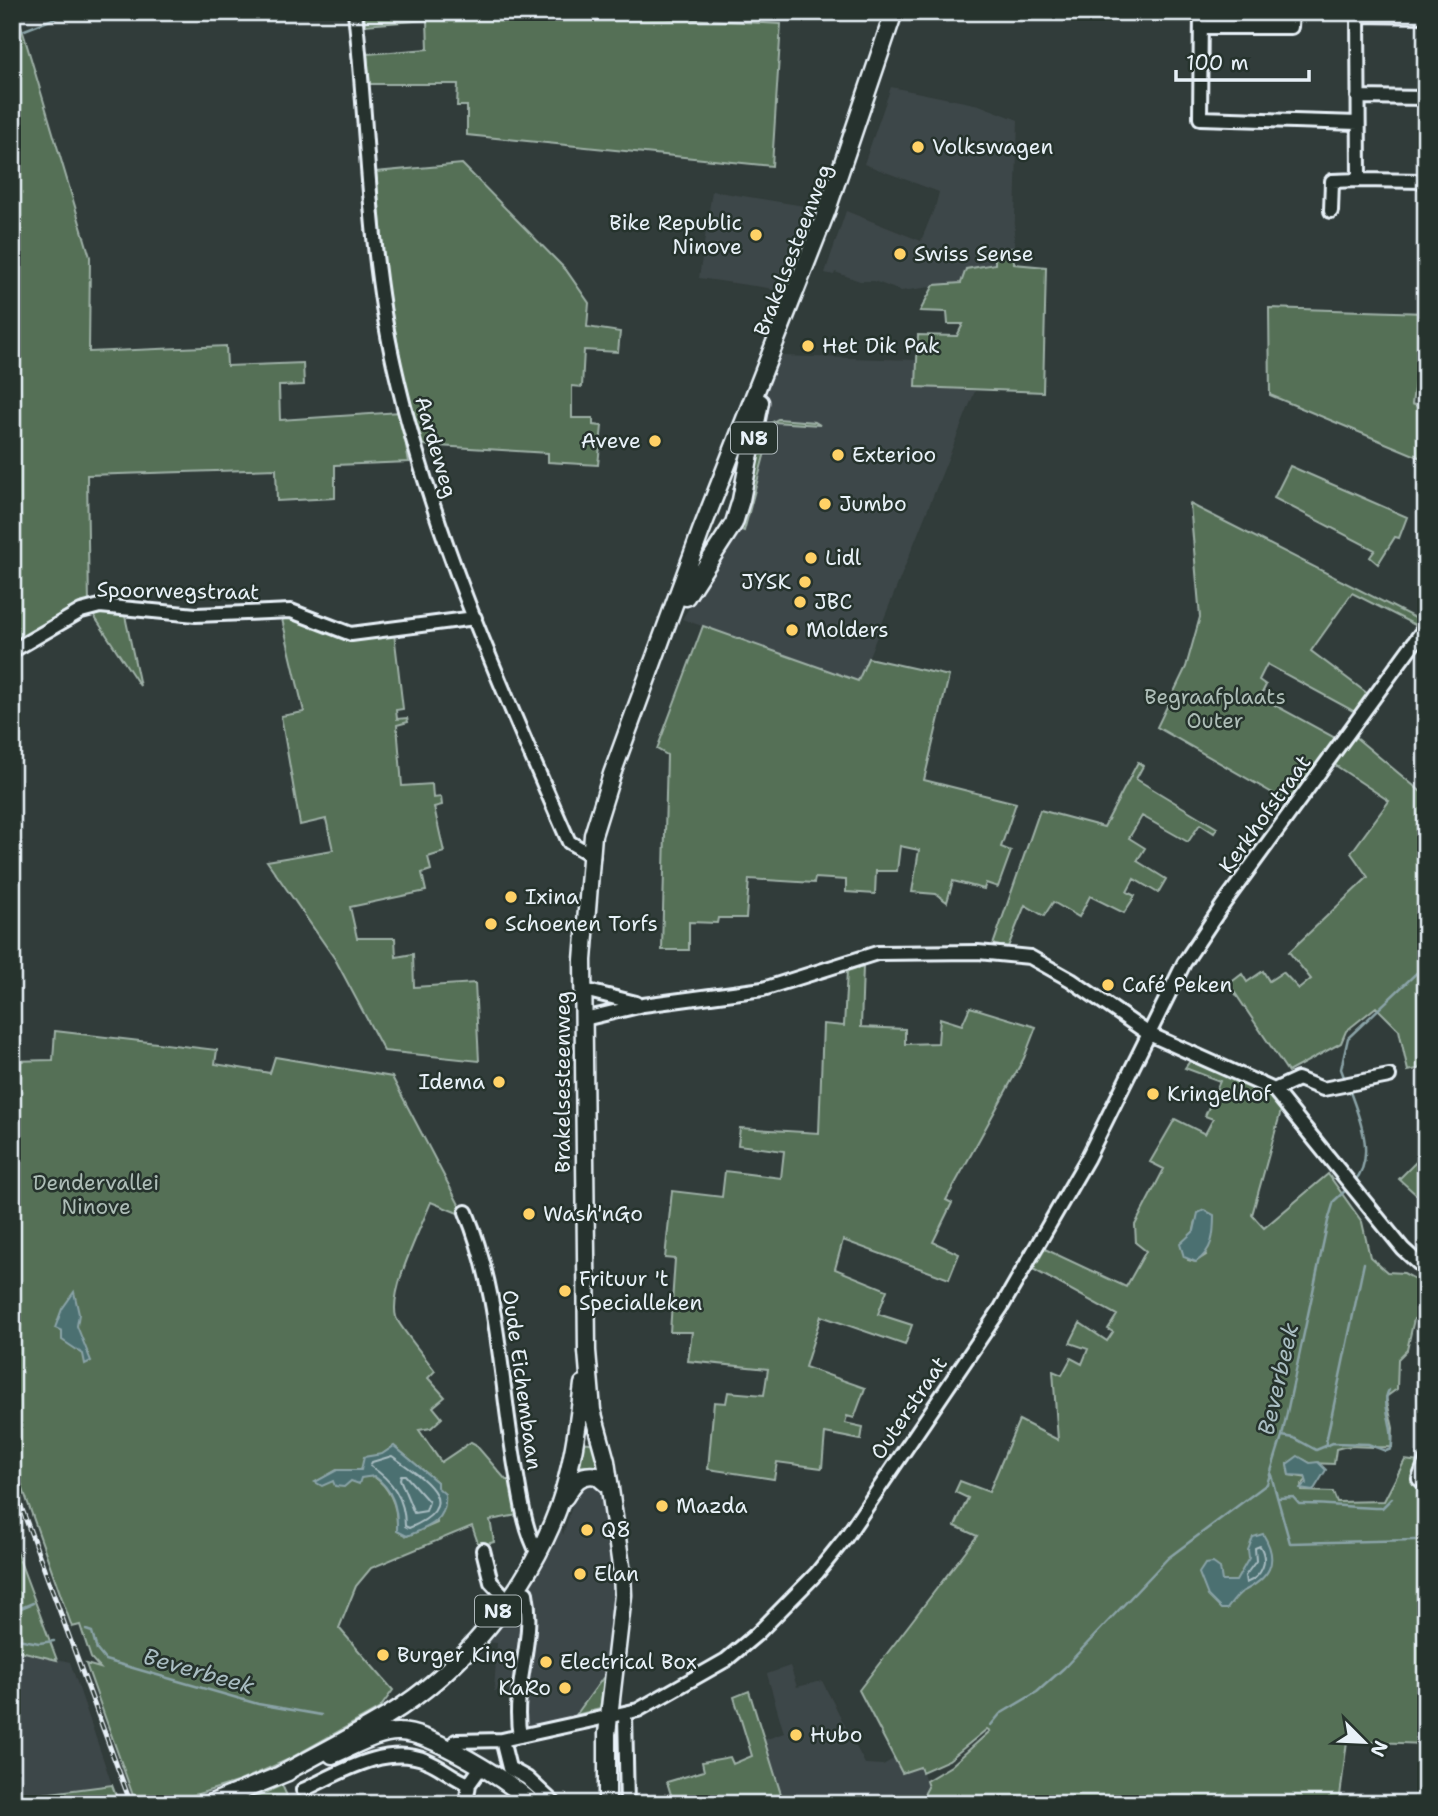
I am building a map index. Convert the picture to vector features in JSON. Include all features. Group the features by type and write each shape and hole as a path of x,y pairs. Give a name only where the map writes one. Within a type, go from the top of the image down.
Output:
{"main road":[{"name":"Brakelsesteenweg","path":"608,1717 623,1595 621,1550 592,1410 587,1350 584,990 585,927 593,835 612,774 679,599 701,531 827,210 894,12"},
{"name":"Brakelsesteenweg","path":"593,856 629,740 673,626 690,589 723,540 739,506 764,385 876,93 900,12"},
{"path":"716,495 724,509 739,506"},
{"path":"701,531 708,526 716,526 721,530 723,540"},
{"name":"Brakelsesteenweg","path":"558,1507 576,1439 587,1350"},
{"path":"558,1507 577,1480 584,1476 597,1476 610,1487"},
{"name":"N8","path":"280,1775 388,1715 414,1696 474,1642 538,1554 558,1507"},
{"path":"414,1696 407,1720 412,1734 482,1766 505,1780 533,1804"},
{"name":"N8","path":"607,1804 608,1717"},
{"name":"N8","path":"209,1804 391,1733 412,1734"}],"street":[{"name":"Aardeweg","path":"355,12 380,285 393,362 429,496 475,618 569,842 593,856"},
{"path":"1201,12 1200,118 1358,123"},
{"path":"1201,27 1291,27 1292,12"},
{"path":"1359,180 1358,14 1426,16"},
{"path":"1358,97 1426,99"},
{"path":"1331,211 1332,181 1426,181"},
{"name":"Spoorwegstraat","path":"12,651 81,611 100,606 196,615 291,611 351,634 475,618"},
{"name":"Kerkhofstraat","path":"1149,1034 1173,982 1222,905 1426,626"},
{"path":"584,1019 643,1005 763,989 877,953 978,952 1016,955 1042,962 1149,1034 1275,1090 1413,1261 1426,1270"},
{"path":"584,990 643,1005"},
{"name":"Outerstraat","path":"608,1717 625,1714 655,1702 726,1660 788,1604 846,1537 1001,1308 1087,1159 1149,1034"},
{"path":"1275,1090 1298,1079 1323,1089 1389,1076"},
{"name":"Oude Eichembaan","path":"466,1212 479,1245 493,1303 511,1447 527,1529 538,1554"},
{"path":"1419,1479 1426,1461"},
{"path":"483,1550 491,1582 507,1599"},
{"path":"520,1736 517,1719 528,1628 526,1593"},
{"path":"625,1714 627,1804"},
{"path":"456,1741 502,1740 608,1717"},
{"path":"502,1740 509,1768 527,1778 555,1804"},
{"path":"303,1790 376,1758 406,1756 428,1761 446,1775 469,1784"},
{"path":"466,1804 469,1784 482,1766"}],"shaded area":[{"path":"891,87 979,105 1018,120 1014,248 995,250 995,264 961,283 901,291 874,281 860,281 835,272 834,275 825,273 846,211 921,241 936,204 939,192 864,164"},
{"path":"712,191 822,209 789,298 768,288 699,278"},
{"path":"779,356 917,360 916,387 975,391 859,681 682,619 743,526 764,431 762,412 766,387"},
{"path":"585,1482 595,1482 603,1490 613,1572 613,1607 605,1675 576,1715 522,1728 520,1689 494,1691 497,1643 474,1641 507,1599 558,1507 563,1535 577,1490"},
{"path":"12,1649 70,1662 112,1785 12,1798"},
{"path":"790,1666 797,1687 822,1681 865,1764 883,1765 895,1758 902,1773 921,1767 928,1787 919,1804 784,1804 764,1740 784,1733 767,1674"}],"green space":[{"path":"12,12 17,12 90,257 89,352 226,346 227,366 303,363 304,385 279,386 280,420 400,412 409,462 335,465 335,498 277,501 276,469 87,475 89,605 12,647"},
{"path":"364,12 625,12 626,16 781,24 772,166 467,135 467,106 457,106 458,84 370,84 367,54 428,49 427,20 365,25"},
{"path":"462,164 566,270 589,303 587,327 620,332 618,352 584,350 582,387 572,386 572,418 593,418 593,425 602,426 598,465 548,462 548,453 422,445 403,373 386,282 376,172"},
{"path":"1014,248 1014,264 1046,267 1043,392 916,387 918,335 957,336 963,324 948,324 947,312 920,311 934,285 961,283 966,269 995,264 995,250"},
{"path":"1269,308 1426,313 1426,367 1417,366 1412,404 1426,409 1426,460 1270,395"},
{"path":"778,419 815,422 820,425 773,422 744,531 741,530 747,514 764,427"},
{"path":"1290,466 1407,517 1399,538 1395,537 1378,564 1370,557 1375,550 1274,498"},
{"name":"Begraafplaats Outer","path":"1190,504 1421,621 1417,626 1352,593 1311,651 1368,694 1355,712 1267,664 1259,680 1266,685 1260,697 1339,740 1290,803 1157,727 1186,667 1200,617"},
{"path":"124,611 140,686 94,616 96,612"},
{"path":"292,614 341,637 394,633 403,709 396,710 397,719 407,718 408,722 397,725 402,786 432,784 433,798 441,797 442,805 434,807 444,852 428,857 431,870 422,873 426,891 350,907 357,938 395,938 396,957 413,954 414,987 475,983 479,1061 384,1051 335,959 267,861 333,850 326,819 300,825 281,716 304,712 281,615"},
{"path":"703,626 858,681 868,658 949,676 924,780 1016,803 1001,847 1011,851 998,887 986,883 984,889 953,881 947,902 936,894 912,892 919,850 900,846 897,871 876,871 875,894 846,892 846,880 815,878 814,883 749,879 746,918 718,918 717,923 689,922 689,950 662,950 667,755 657,749"},
{"path":"1354,736 1426,796 1426,1067 1408,1071 1399,1030 1376,1007 1346,1031 1341,1043 1288,1072 1229,984 1242,974 1247,982 1263,971 1269,981 1283,972 1299,989 1311,979 1289,952 1368,877 1351,853 1389,801 1335,765"},
{"path":"1138,762 1143,766 1136,779 1217,828 1214,833 1200,824 1188,842 1142,816 1129,838 1145,848 1137,861 1166,879 1158,893 1134,879 1127,892 1135,896 1124,913 1090,896 1079,917 1053,902 1044,916 1025,905 1008,947 993,945 1040,810 1104,827"},
{"path":"863,966 861,1027 905,1029 905,1044 938,1043 940,1018 962,1025 970,1007 1036,1027 1024,1058 946,1200 952,1203 933,1242 959,1254 949,1279 843,1240 835,1269 887,1290 878,1314 912,1325 905,1345 821,1316 805,1367 865,1388 854,1418 847,1416 845,1423 863,1427 861,1440 825,1433 822,1468 777,1462 774,1479 708,1469 714,1402 726,1403 728,1392 764,1395 768,1369 688,1361 692,1332 670,1332 675,1259 665,1258 672,1191 722,1197 725,1171 781,1178 784,1151 738,1145 740,1128 819,1133 823,1024 844,1026 847,971"},
{"name":"Dendervallei Ninove","path":"55,1031 217,1050 215,1064 270,1073 275,1057 392,1077 465,1216 431,1202 397,1292 396,1317 435,1371 428,1378 445,1397 433,1407 442,1418 431,1428 419,1430 441,1462 471,1442 475,1444 506,1480 511,1480 518,1515 490,1520 494,1542 479,1546 472,1526 371,1568 356,1586 339,1628 393,1690 380,1708 287,1760 240,1781 182,1799 136,1804 86,1664 100,1668 91,1658 80,1625 72,1627 12,1458 12,1061 53,1060","holes":["394,1446 437,1482 437,1523 407,1536 397,1531 396,1515 389,1493 373,1476 316,1482 337,1470 361,1470"]},
{"path":"1190,1061 1265,1091 1282,1107 1252,1215 1264,1228 1328,1174 1362,1222 1370,1257 1387,1272 1404,1273 1426,1285 1426,1315 1414,1319 1407,1350 1398,1359 1397,1389 1386,1397 1393,1428 1392,1447 1343,1447 1336,1449 1334,1464 1310,1463 1303,1459 1287,1464 1289,1475 1308,1478 1301,1486 1302,1491 1333,1492 1337,1502 1384,1501 1405,1460 1419,1462 1426,1471 1426,1744 1347,1741 1339,1804 919,1804 928,1787 926,1781 951,1766 990,1731 987,1729 949,1760 922,1772 920,1767 902,1773 859,1690 977,1536 955,1526 968,1498 955,1492 960,1481 989,1492 1019,1420 1058,1440 1053,1371 1062,1375 1071,1358 1082,1364 1088,1349 1070,1343 1080,1323 1107,1341 1113,1332 1108,1329 1117,1315 1033,1269 1045,1249 1126,1287 1146,1251 1136,1243 1135,1225 1164,1169 1150,1162 1175,1119 1205,1134 1213,1119 1205,1116 1220,1081 1185,1068","holes":["1195,1225 1206,1255 1195,1262 1188,1260"]},
{"path":"1426,1123 1426,1195 1421,1199 1399,1179 1418,1160"},
{"path":"580,1442 599,1444 603,1466 577,1466"},
{"path":"12,1540 57,1660 12,1649"},
{"path":"605,1675 600,1709 576,1715"},
{"path":"749,1691 784,1804 674,1804 667,1782 704,1771 702,1762 730,1757 733,1764 752,1756 734,1697"},
{"path":"112,1785 119,1804 12,1804 12,1798"},
{"path":"282,1785 287,1796 273,1804 241,1804"}],"water":[{"path":"1204,1210 1214,1215 1213,1235 1206,1252 1196,1262 1184,1257 1180,1244 1194,1231 1198,1213"},
{"path":"74,1292 79,1314 77,1326 91,1361 85,1364 83,1354 62,1340 62,1331 55,1328 62,1309"},
{"path":"394,1446 437,1482 437,1487 445,1494 440,1517 429,1526 407,1536 397,1531 393,1500 386,1487 374,1476 361,1478 359,1484 351,1481 344,1487 335,1486 333,1481 322,1486 315,1482 337,1470 361,1470 364,1457 382,1454"},
{"path":"1298,1456 1310,1463 1318,1462 1326,1470 1313,1491 1300,1489 1307,1483 1305,1476 1289,1475 1287,1464"},
{"path":"1263,1534 1271,1553 1269,1569 1259,1582 1238,1595 1227,1609 1221,1609 1208,1596 1199,1573 1205,1564 1213,1563 1220,1568 1222,1581 1236,1581 1249,1558 1248,1550 1253,1537"}],"waterway":[{"path":"22,31 71,12"},
{"path":"12,30 16,29"},
{"name":"Beverbeek","path":"1345,1080 1341,1069 1348,1038 1426,964"},
{"name":"Beverbeek","path":"1349,1089 1361,1124 1365,1149 1361,1172 1354,1182"},
{"path":"1418,1171 1426,1140"},
{"name":"Beverbeek","path":"991,1725 1000,1714 1037,1692 1064,1668 1168,1558 1267,1484 1282,1436 1328,1221 1334,1201 1347,1189"},
{"path":"1325,1447 1364,1263"},
{"path":"1282,1436 1294,1438 1316,1450 1333,1443 1368,1444 1386,1451 1391,1449 1392,1433 1386,1402 1389,1390"},
{"path":"1271,1475 1290,1543 1415,1540"},
{"path":"1279,1498 1293,1497 1299,1504 1382,1508 1392,1498"},
{"path":"12,1581 21,1608 33,1603"},
{"name":"Beverbeek","path":"86,1630 92,1632 97,1650 105,1660 258,1704 321,1715"},
{"name":"Beverbeek","path":"12,1638 39,1643 54,1641"}],"railway":[{"path":"12,1482 131,1804"}],"place":[{"name":"Volkswagen","path":"918,147"},
{"name":"Bike Republic Ninove","path":"756,235"},
{"name":"Swiss Sense","path":"900,254"},
{"name":"Het Dik Pak","path":"808,346"},
{"name":"Aveve","path":"655,441"},
{"name":"Exterioo","path":"838,455"},
{"name":"Jumbo","path":"825,504"},
{"name":"Lidl","path":"811,558"},
{"name":"JYSK","path":"805,582"},
{"name":"JBC","path":"800,602"},
{"name":"Molders","path":"792,630"},
{"name":"Ixina","path":"511,897"},
{"name":"Schoenen Torfs","path":"491,924"},
{"name":"Café Peken","path":"1108,985"},
{"name":"Idema","path":"499,1082"},
{"name":"Kringelhof","path":"1153,1094"},
{"name":"Wash'nGo","path":"529,1214"},
{"name":"Frituur 't Specialleken","path":"565,1291"},
{"name":"Mazda","path":"662,1506"},
{"name":"Q8","path":"587,1530"},
{"name":"Elan","path":"580,1574"},
{"name":"Burger King","path":"383,1655"},
{"name":"Electrical Box","path":"546,1662"},
{"name":"KaRo","path":"565,1688"},
{"name":"Hubo","path":"796,1735"}]}
